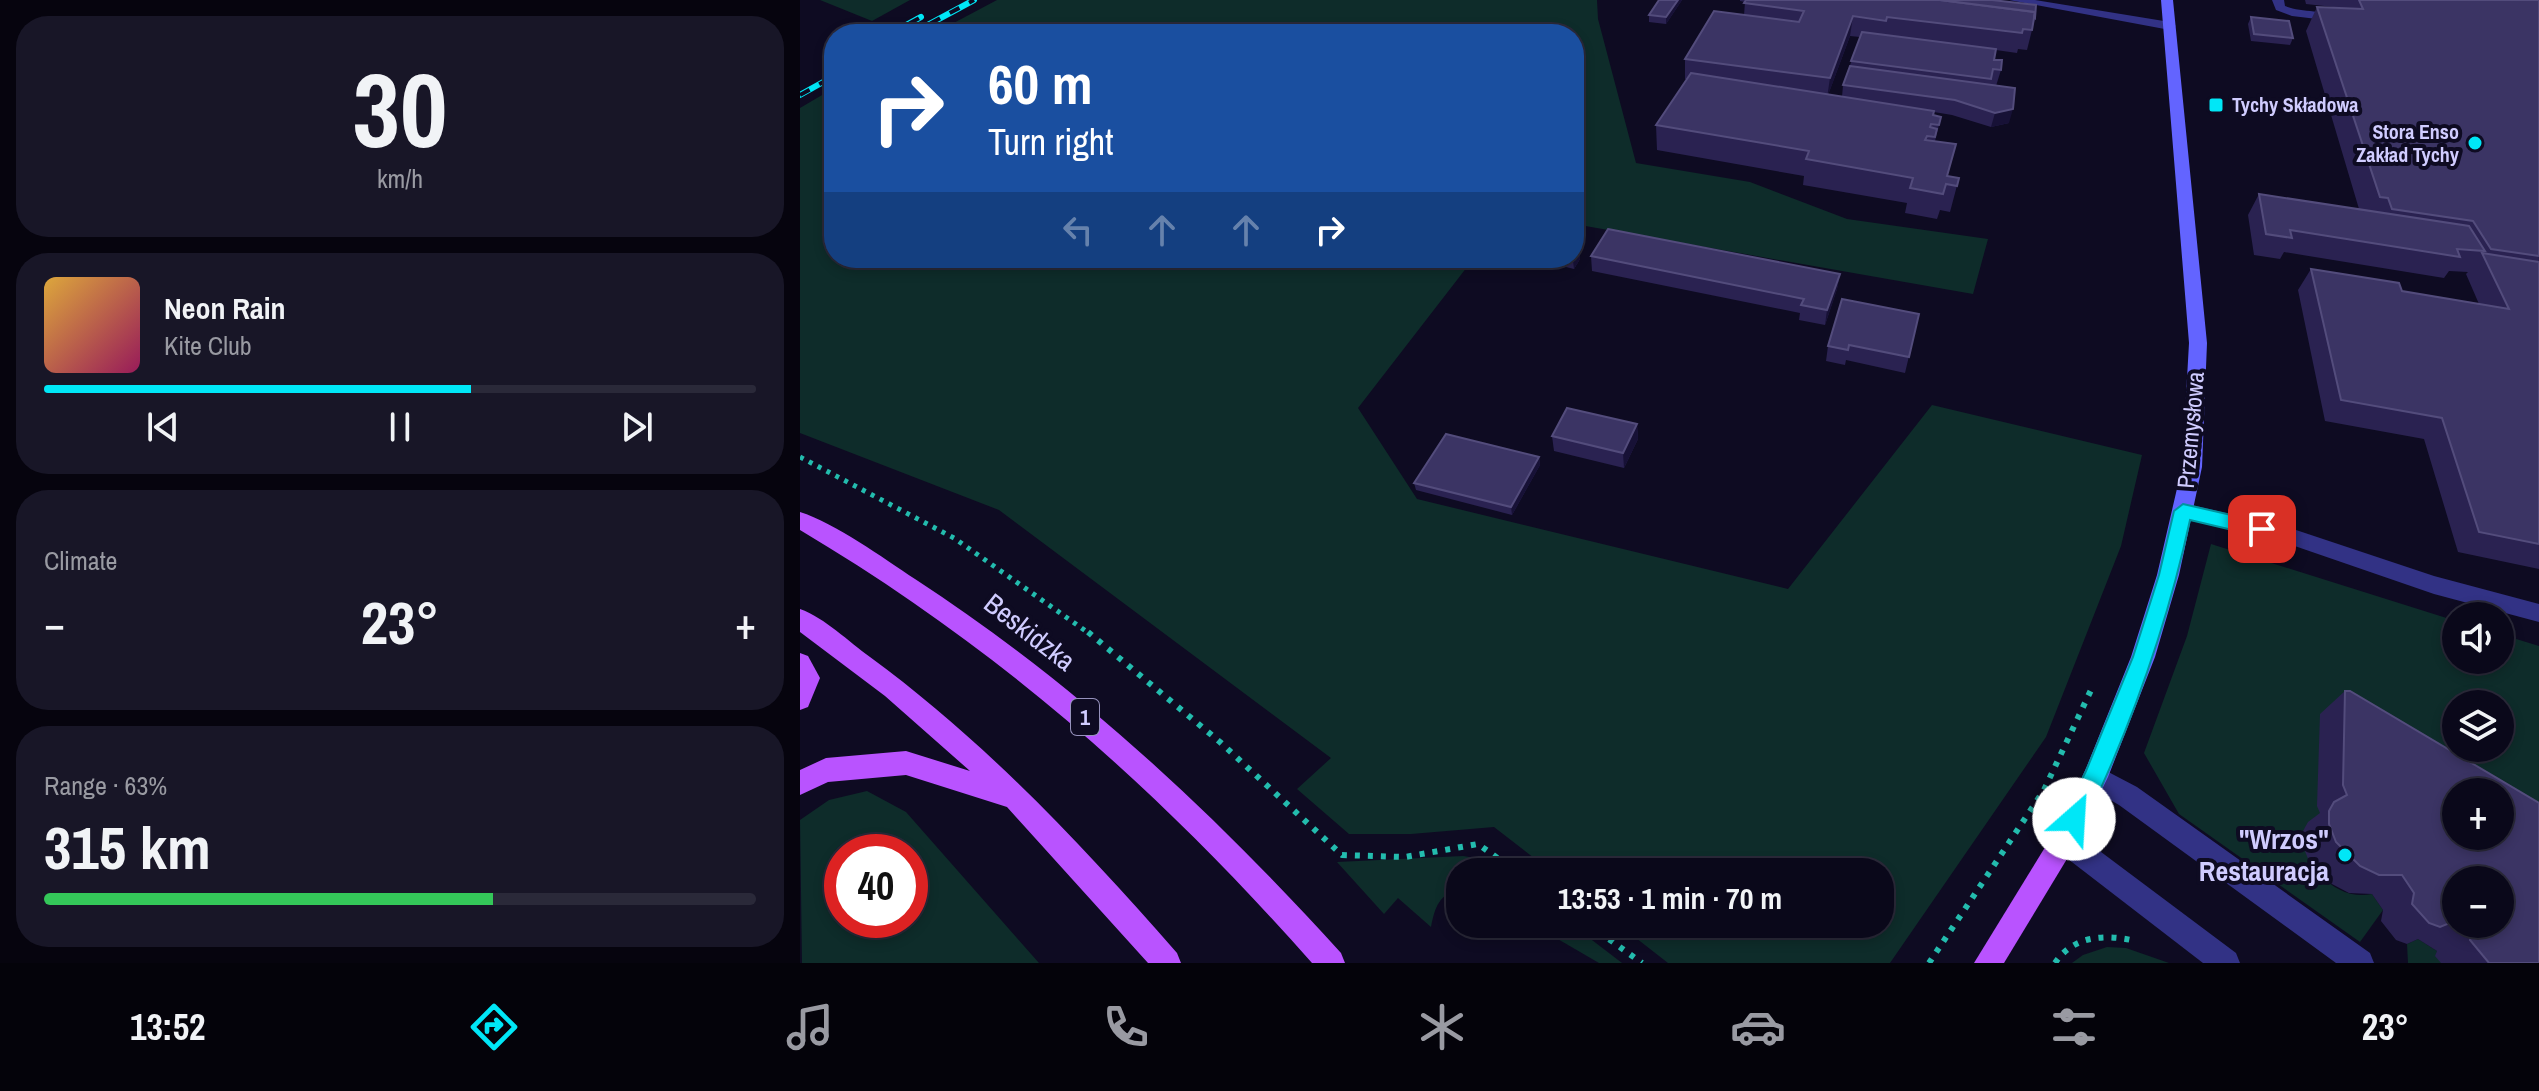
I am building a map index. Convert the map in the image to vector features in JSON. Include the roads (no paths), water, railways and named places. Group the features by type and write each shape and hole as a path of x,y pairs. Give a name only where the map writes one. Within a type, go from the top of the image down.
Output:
{"main road":[{"name":"Beskidzka","path":"800,520 864,555 970,625 1076,708 1173,796 1274,898 1331,963"},
{"path":"800,619 894,688 1016,798 1087,870 1167,963"},
{"path":"800,663 808,678 800,699"},
{"path":"800,783 826,770 906,763 1016,798"},
{"path":"1988,963 2064,840"}],"street":[{"path":"2015,0 2170,26"},
{"name":"Przemysłowa","path":"2064,840 2095,777 2143,657 2168,575 2192,467 2198,343 2167,0"},
{"path":"2278,0 2280,8 2292,13 2334,18"},
{"path":"2183,511 2287,535 2434,585 2539,613"},
{"path":"2095,777 2128,796 2360,963"},
{"path":"2064,840 2226,963"}],"railway":[{"path":"930,24 974,0"},
{"path":"908,24 921,17"},
{"path":"800,95 824,82"}],"place":[{"name":"Tychy Składowa","path":"2216,105"},
{"name":"Stora Enso Zakład Tychy","path":"2475,143"},
{"name":"\"Wrzos\" Restauracja","path":"2345,855"}]}
